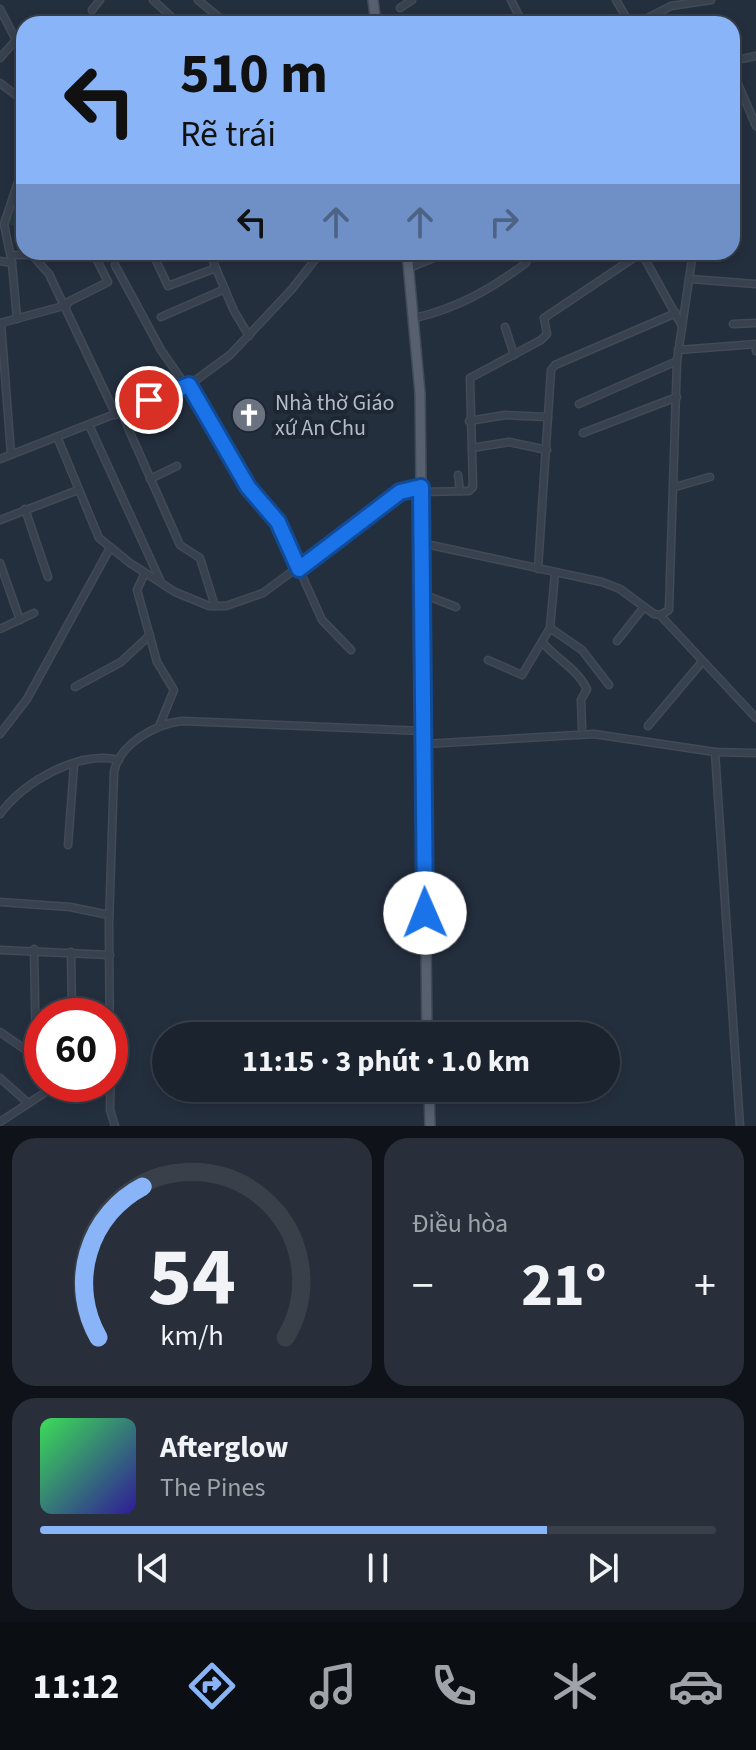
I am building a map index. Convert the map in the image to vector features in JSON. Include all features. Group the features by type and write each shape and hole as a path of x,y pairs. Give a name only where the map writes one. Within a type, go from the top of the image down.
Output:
{"main road":[{"path":"408,260 415,318 421,489 427,1022"},
{"path":"429,1102 430,1126"}],"street":[{"path":"92,10 100,0"},
{"path":"153,0 170,16"},
{"path":"198,0 217,16"},
{"path":"400,8 412,0"},
{"path":"650,16 671,6 711,0"},
{"path":"0,9 16,40 0,58"},
{"path":"740,89 756,126"},
{"path":"16,188 4,224 12,259 17,319"},
{"path":"0,261 16,258"},
{"path":"39,260 66,304 183,550 200,558 215,606"},
{"path":"11,454 0,323 66,304 108,282 97,260"},
{"path":"155,260 166,286 216,268"},
{"path":"212,260 249,336"},
{"path":"0,459 90,427 188,385 218,366 249,336 314,260"},
{"path":"415,318 444,311 485,292 526,263 525,260"},
{"path":"58,439 97,535 110,548 183,597 215,606 246,601 299,569 400,492 421,489 460,491 473,487 468,381 544,337 544,318 630,260"},
{"path":"645,260 682,326"},
{"path":"660,615 669,610 671,603 677,361 692,260"},
{"path":"115,265 161,350 188,385 248,487 278,522 322,620 351,650"},
{"path":"690,279 756,284"},
{"path":"161,317 225,289"},
{"path":"538,569 550,377 555,365 676,313"},
{"path":"733,324 756,323"},
{"path":"505,327 514,355"},
{"path":"678,350 756,344"},
{"path":"579,404 677,361"},
{"path":"583,433 677,397"},
{"path":"469,421 505,415 548,417"},
{"path":"90,427 160,580"},
{"path":"472,448 509,442 547,450"},
{"path":"150,479 177,466"},
{"path":"458,475 460,491"},
{"path":"675,487 710,477"},
{"path":"0,520 78,490"},
{"path":"25,509 48,577"},
{"path":"421,543 602,582 620,589 660,615 701,663 756,718"},
{"path":"0,734 27,699 110,548"},
{"path":"0,563 20,620"},
{"path":"110,998 109,915 114,772 119,760 160,724 174,690 157,662 137,590 145,573"},
{"path":"488,660 521,677 544,644 550,628 555,573"},
{"path":"420,593 456,607"},
{"path":"617,641 644,607"},
{"path":"0,629 34,613"},
{"path":"550,628 582,650 609,685"},
{"path":"75,687 117,665 150,635"},
{"path":"544,644 585,684 587,689 581,700 582,728"},
{"path":"648,726 701,663"},
{"path":"160,724 182,721 424,731"},
{"path":"425,744 594,734 715,752 756,753"},
{"path":"715,752 740,1126"},
{"path":"0,814 14,795 35,780 100,757 119,760"},
{"path":"68,845 74,765"},
{"path":"0,902 70,907 109,915"},
{"path":"0,950 34,949 110,955"},
{"path":"34,949 36,998"},
{"path":"71,952 72,998"},
{"path":"0,1032 24,1048"},
{"path":"0,1078 24,1099"},
{"path":"0,1122 27,1102"},
{"path":"110,1102 115,1126"}],"green space":[{"path":"16,196 16,226 8,225"}],"place":[{"name":"Nhà thờ Giáo xứ An Chu","path":"249,415"}],"route":[{"path":"149,400 189,385 248,487 278,522 299,569 400,492 406,488 421,487 425,913"}]}
